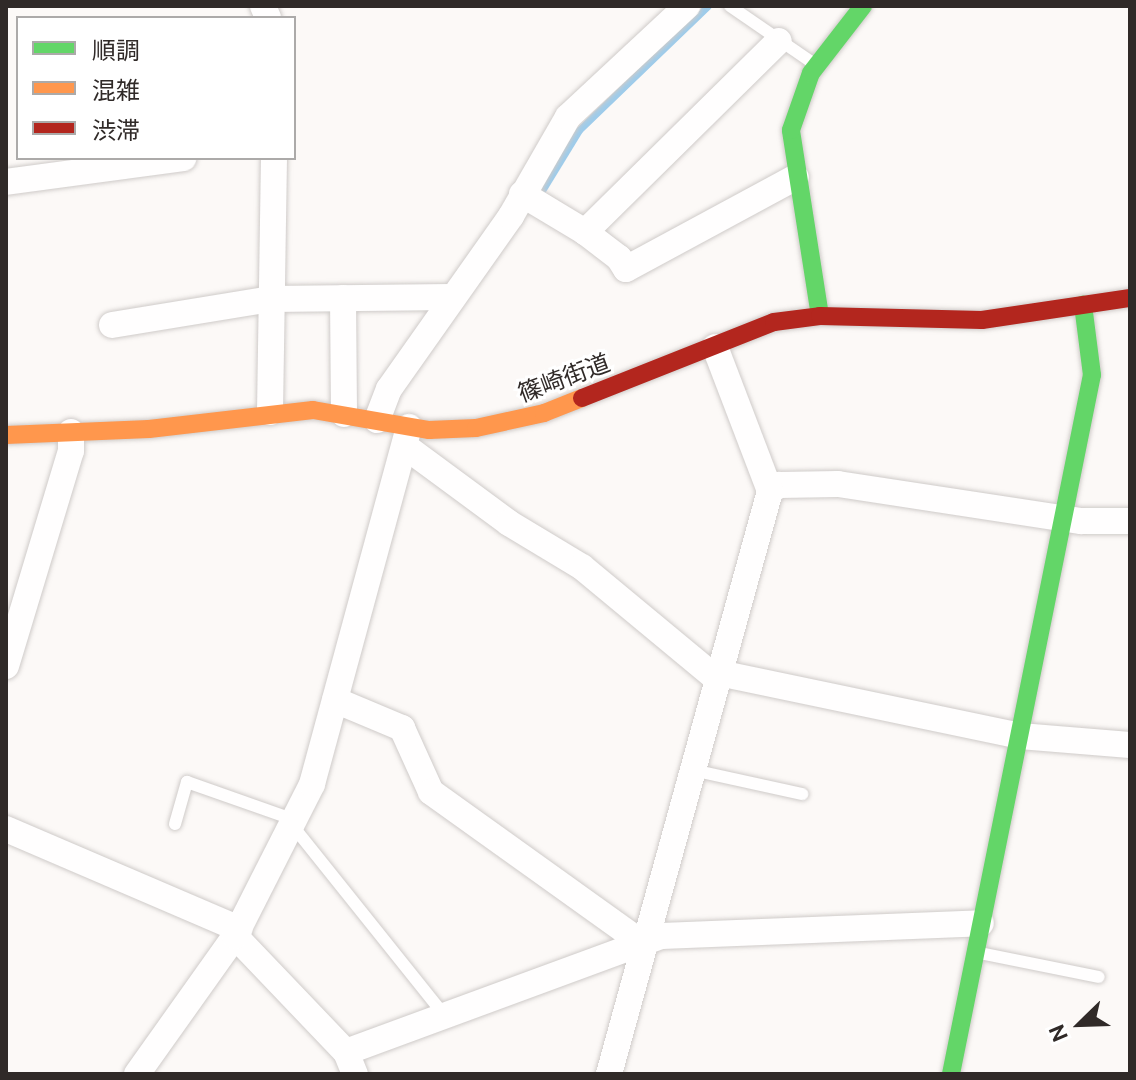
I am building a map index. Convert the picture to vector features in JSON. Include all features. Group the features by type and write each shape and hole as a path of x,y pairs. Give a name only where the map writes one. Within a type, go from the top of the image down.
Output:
{"street":[{"path":"377,420 389,389 522,194 568,117 687,6"},
{"path":"820,316 791,130 816,65 863,6"},
{"path":"585,232 779,41"},
{"path":"6,182 168,160"},
{"path":"270,412 274,160"},
{"path":"522,194 585,232 619,258 626,269 796,177"},
{"path":"112,325 271,299 451,297"},
{"path":"343,298 344,414"},
{"name":"篠崎街道","path":"6,435 149,429 270,412 313,410 377,420 408,437 503,424 544,413 774,322 820,316 982,320 1130,298"},
{"path":"951,1074 1092,375 1083,305"},
{"path":"609,1074 770,491 715,347"},
{"path":"6,666 12,632 71,451 71,432"},
{"path":"137,1074 237,932 312,784 408,437 509,523 582,567 718,676 1020,736 1130,745"},
{"path":"770,491 779,485 838,484 1063,518 1130,521"},
{"path":"335,700 402,728 431,792 643,944"},
{"path":"6,829 237,932 350,1063 445,1016 662,936 981,923"}],"lane":[{"path":"730,6 816,65"},
{"path":"692,770 802,794"},
{"path":"175,824 187,782 293,822 445,1016"},
{"path":"976,952 1099,977"}],"waterway":[{"path":"543,189 579,130 707,7"}],"traffic: fast":[{"path":"820,316 791,130 811,73 863,6"},
{"path":"951,1074 1092,375 1083,305"}],"traffic: slow":[{"path":"6,435 149,429 313,410 429,430 476,428 544,413 582,398"}],"traffic: jam":[{"path":"582,398 774,322 820,316 982,320 1130,298"}]}
